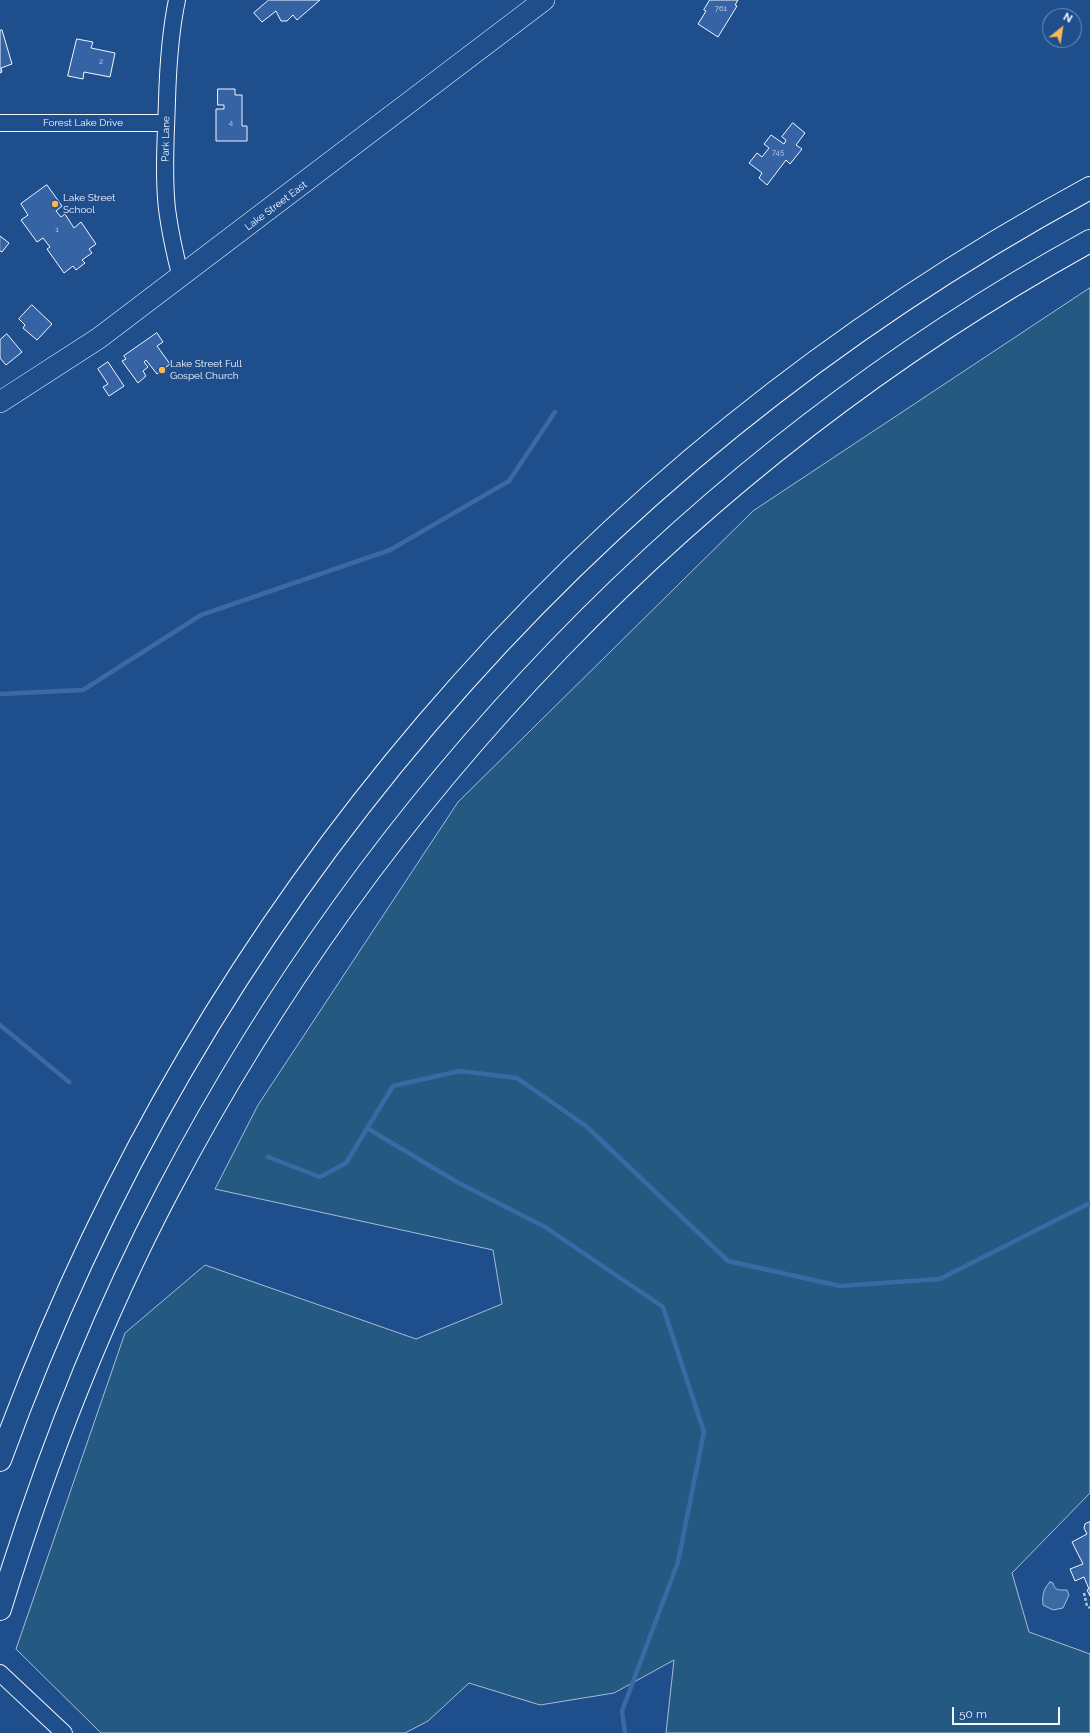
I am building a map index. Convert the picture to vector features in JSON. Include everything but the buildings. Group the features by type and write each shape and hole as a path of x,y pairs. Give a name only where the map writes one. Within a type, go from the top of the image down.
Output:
{"highway":[{"path":"0,1460 45,1343 88,1247 123,1176 186,1060 242,970 294,893 349,820 415,737 494,648 571,569 644,501 735,424 808,368 893,307 998,241 1090,188"},
{"path":"0,1609 32,1509 80,1384 121,1287 166,1194 224,1090 282,994 345,903 413,814 489,723 566,641 660,550 729,489 801,431 893,364 1000,294 1090,241"}],"main road":[{"name":"Lake Street East","path":"0,402 100,338 181,278 544,0"}],"street":[{"name":"Park Lane","path":"177,0 173,18 168,64 166,123 167,208 173,245 181,278"},
{"name":"Forest Lake Drive","path":"0,123 166,123"},
{"path":"0,1673 64,1733"}],"path":[{"path":"1084,1593 1087,1606 1090,1608"}],"shaded area":[{"path":"1090,288 1090,1493 1012,1573 1029,1632 1090,1654 1090,1733 666,1733 674,1660 614,1693 540,1705 469,1683 428,1721 405,1733 101,1733 16,1649 125,1333 205,1265 416,1339 502,1304 493,1250 215,1189 258,1105 458,802 753,511"},
{"path":"1050,1582 1053,1583 1058,1590 1067,1590 1069,1595 1063,1608 1053,1610 1043,1605 1044,1593"}],"waterway":[{"path":"0,694 83,690 201,615 390,550 509,481 555,412"},
{"path":"0,1025 69,1082"},
{"path":"268,1157 320,1177 346,1163 393,1086 460,1071 517,1078 586,1126 728,1261 840,1286 940,1279 1090,1203"},
{"path":"367,1128 457,1182 545,1227 663,1307 704,1432 678,1562 622,1711 625,1733"}],"place":[{"name":"Lake Street School","path":"55,204"},
{"name":"Lake Street Full Gospel Church","path":"162,370"}]}
